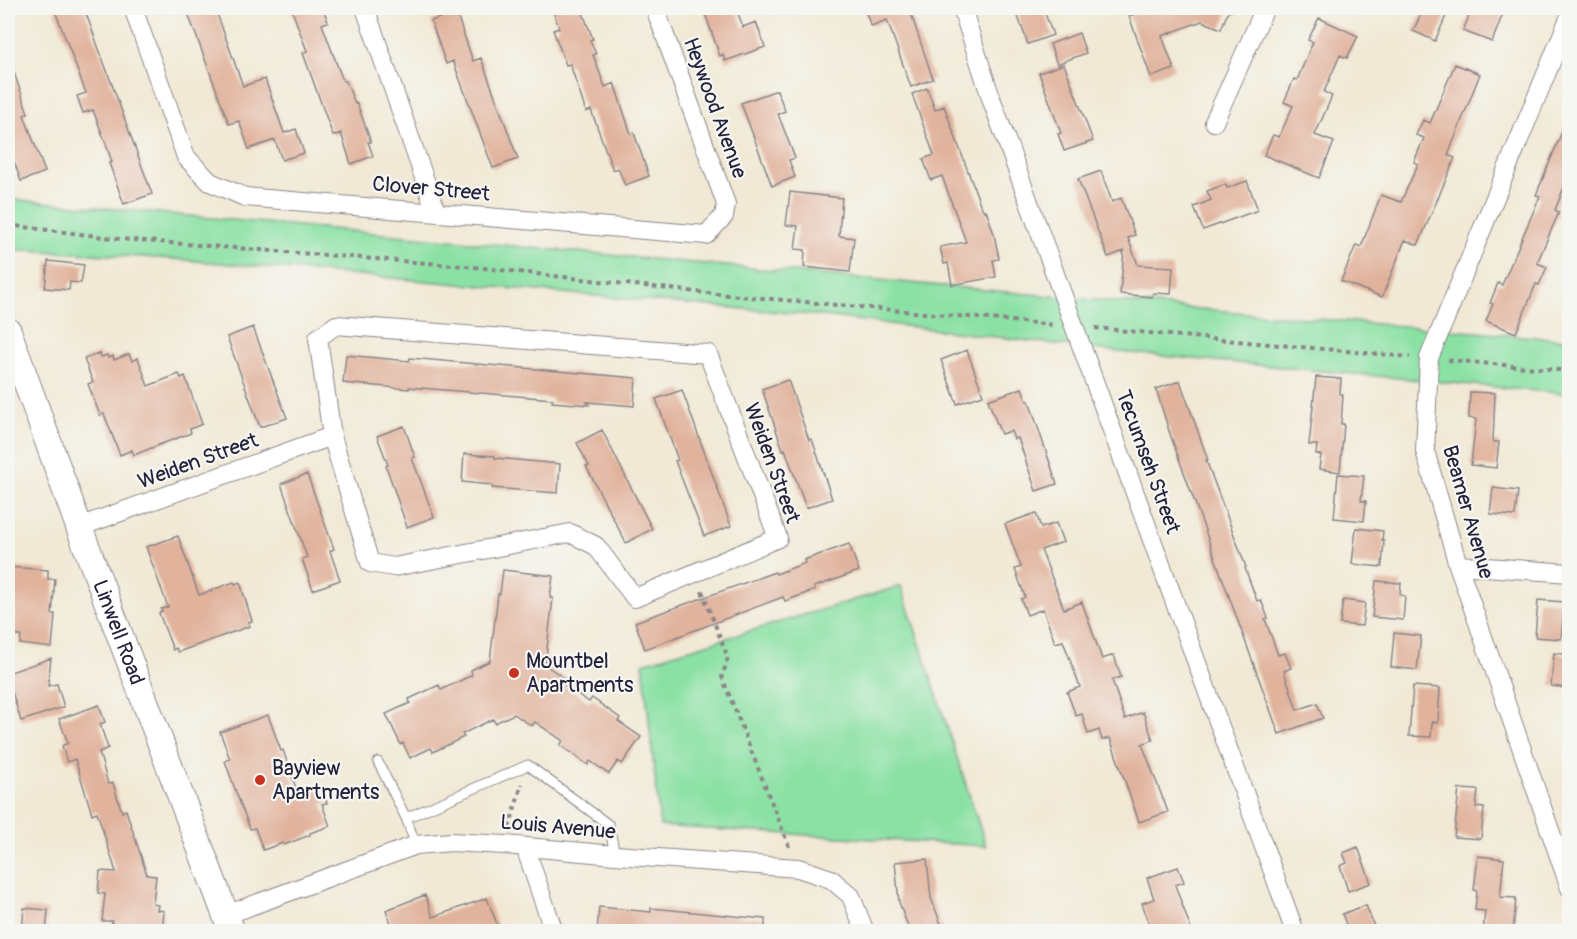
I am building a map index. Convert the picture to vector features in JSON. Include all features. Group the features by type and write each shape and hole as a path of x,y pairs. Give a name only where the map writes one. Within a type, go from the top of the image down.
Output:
{"main road":[{"name":"Linwell Road","path":"9,337 229,923"}],"street":[{"name":"Clover Street","path":"133,8 186,157 210,182 245,197 706,236 718,223"},
{"path":"365,8 436,212"},
{"name":"Heywood Avenue","path":"655,8 726,204 724,216 718,223"},
{"name":"Tecumseh Street","path":"962,8 992,102 1294,932"},
{"path":"1214,122 1265,8"},
{"name":"Beamer Avenue","path":"1569,16 1429,358 1425,451 1458,565 1569,888"},
{"name":"Weiden Street","path":"336,325 708,354 778,538 635,598 596,546 570,533 394,567 370,563 332,436 318,338 336,325"},
{"name":"Weiden Street","path":"79,527 332,436"},
{"path":"1458,565 1569,573"},
{"name":"Louis Avenue","path":"229,923 416,845 450,842 505,844 525,848 798,868 831,879 851,896 865,932"},
{"path":"525,848 554,932"}],"lane":[{"path":"378,762 406,818 416,845"},
{"path":"406,818 528,765 609,825 615,855"}],"path":[{"path":"8,225 120,239 465,266 707,293 1055,325"},
{"path":"1093,328 1413,357"},
{"path":"1448,360 1569,371"},
{"path":"695,573 728,658 722,677 798,868"},
{"path":"505,844 528,765"}],"green space":[{"path":"8,199 1094,300 1569,340 1569,394 1119,352 824,316 174,259 8,249"},
{"path":"901,586 986,846 660,826 643,663"}],"building":[{"path":"54,8 84,8 152,194 124,204 93,110 83,113 77,96 86,93"},
{"path":"186,8 215,8 243,86 265,79 284,133 296,129 304,153 282,160 275,140 249,149 239,121 229,124"},
{"path":"291,8 323,8 328,22 322,24 343,81 346,81 355,104 357,103 371,142 368,142 373,156 351,164 341,133 333,136 303,53 307,51"},
{"path":"552,8 581,8 593,39 590,40 596,54 593,55 605,87 614,83 631,134 634,133 649,176 625,185 618,168 613,170 591,110 586,112 570,64 566,65 553,30 559,28"},
{"path":"703,8 736,8 743,27 756,22 765,47 725,61 723,54 720,56"},
{"path":"864,8 916,8 910,11 933,79 911,87 887,20 871,26"},
{"path":"1034,8 1043,8 1053,35 1028,44 1017,14"},
{"path":"1152,8 1235,8 1235,10 1228,12 1221,29 1202,21 1162,36 1174,69 1151,77 1129,16"},
{"path":"1424,8 1446,16 1435,41 1413,31"},
{"path":"1472,8 1505,8 1492,42 1463,31"},
{"path":"456,12 473,61 481,58 518,159 493,168 453,61 446,64 431,21"},
{"path":"1319,18 1358,36 1347,58 1340,55 1324,92 1332,96 1315,135 1334,142 1319,178 1264,155 1273,135 1279,137 1293,106 1284,102 1294,79 1297,80 1313,42 1308,40"},
{"path":"1079,33 1086,53 1057,64 1050,44"},
{"path":"10,61 28,113 24,115 45,172 21,181 12,156 8,158 8,62"},
{"path":"1064,64 1093,141 1064,151 1058,134 1061,133 1039,73"},
{"path":"1455,64 1480,74 1448,155 1455,158 1418,245 1405,240 1382,297 1341,281 1356,245 1361,247 1381,195 1401,202 1418,164 1414,162 1424,138 1416,135 1423,120 1430,123"},
{"path":"927,88 935,110 944,106 980,204 984,211 986,210 999,259 993,260 996,277 952,285 948,263 944,264 940,247 966,242 942,176 931,180 923,159 934,155 912,94"},
{"path":"777,90 785,111 778,114 795,158 789,160 795,177 772,186 741,103"},
{"path":"1569,115 1569,175 1555,210 1559,212 1537,263 1547,267 1539,285 1536,284 1516,333 1486,321 1493,304 1490,303 1498,283 1502,285 1540,196 1536,195"},
{"path":"1101,171 1112,202 1121,198 1135,235 1128,238 1138,265 1173,267 1171,294 1153,293 1152,297 1120,294 1124,251 1108,257 1078,179"},
{"path":"1247,181 1258,210 1203,230 1194,207 1211,200 1207,191 1226,184 1227,188"},
{"path":"790,192 842,198 839,236 854,238 850,272 804,267 805,250 795,249 798,226 786,225"},
{"path":"48,261 84,265 81,283 70,282 69,290 45,288"},
{"path":"253,327 287,418 260,427 227,337"},
{"path":"967,350 983,395 957,404 941,360"},
{"path":"100,353 101,357 113,356 114,360 129,354 132,361 138,358 148,386 179,374 181,378 185,376 202,424 190,429 191,433 134,455 132,450 120,455 104,414 100,415 88,384 93,382 84,359"},
{"path":"346,355 409,361 410,358 636,378 634,406 587,402 589,405 552,402 553,399 343,383"},
{"path":"1316,377 1341,379 1340,394 1343,395 1341,424 1344,424 1340,472 1319,469 1321,455 1316,454 1317,445 1309,445"},
{"path":"788,380 809,440 812,439 832,499 806,508 762,389"},
{"path":"1180,381 1257,601 1261,600 1268,618 1265,619 1278,655 1285,653 1291,668 1284,671 1297,710 1317,703 1323,718 1279,734 1170,434 1156,389"},
{"path":"1022,388 1029,401 1057,484 1036,491 1018,438 1014,439 1011,431 1001,434 988,400"},
{"path":"682,390 731,526 704,536 675,461 678,460 656,399"},
{"path":"1470,392 1495,393 1493,442 1499,442 1496,468 1471,465 1476,419 1469,418"},
{"path":"404,426 415,457 412,458 434,517 407,527 377,436"},
{"path":"602,430 652,529 626,543 586,466 589,466 577,443"},
{"path":"464,454 560,464 558,493 492,488 492,485 462,482"},
{"path":"307,474 334,549 330,551 340,580 313,590 302,559 307,557 281,484"},
{"path":"1338,474 1364,476 1361,501 1366,501 1364,521 1334,518"},
{"path":"1493,488 1518,491 1515,516 1490,514"},
{"path":"1036,513 1041,528 1056,523 1063,542 1041,550 1064,609 1082,602 1102,659 1114,655 1121,677 1112,680 1125,719 1143,712 1153,740 1142,744 1168,812 1139,822 1110,738 1102,740 1099,730 1088,734 1082,714 1076,716 1067,692 1080,687 1063,641 1055,643 1043,609 1027,615 1021,599 1025,597 1015,569 1021,567 1005,524"},
{"path":"1356,528 1383,531 1382,567 1352,564"},
{"path":"178,536 199,595 234,582 235,584 240,582 252,621 248,622 250,626 178,652 176,648 173,650 159,613 161,609 168,607 146,547"},
{"path":"849,544 859,571 814,587 815,590 785,601 783,597 645,649 635,622 775,572 776,574 805,563 804,560"},
{"path":"8,567 48,570 48,579 55,579 52,648 20,644 21,636 12,635 15,603 12,602 13,588 8,587"},
{"name":"Mountbel Apartments","path":"503,570 553,576 550,598 553,598 545,665 566,679 563,684 589,702 592,698 620,718 618,721 641,737 622,764 618,761 609,774 590,761 588,765 560,745 563,741 535,722 532,726 514,714 495,723 493,719 433,752 431,748 410,758 403,743 401,745 386,714 410,703 409,699 439,685 441,690 472,675 471,670 490,661"},
{"path":"1376,581 1401,583 1400,595 1405,596 1403,620 1372,617"},
{"path":"1343,600 1365,603 1362,626 1340,624"},
{"path":"1538,600 1565,602 1561,639 1535,637"},
{"path":"1394,633 1421,636 1417,670 1391,667"},
{"path":"1554,653 1569,655 1569,688 1551,686"},
{"path":"51,658 48,686 57,684 64,707 21,721 8,673"},
{"path":"1413,686 1440,688 1438,723 1432,722 1431,737 1409,736"},
{"path":"99,705 105,722 100,724 108,748 99,752 108,784 113,783 122,812 126,810 147,875 156,876 153,904 158,905 157,910 164,911 162,932 111,932 112,921 102,921 105,894 98,893 100,871 116,872 97,812 92,814 75,759 67,762 62,746 68,743 59,719"},
{"name":"Bayview Apartments","path":"268,715 298,794 321,787 327,803 322,804 330,826 284,845 283,843 263,850 255,828 250,829 236,792 225,761 230,759 220,732"},
{"path":"1459,789 1478,790 1476,807 1484,808 1481,839 1454,837"},
{"path":"1358,847 1371,883 1348,891 1340,866 1347,863 1343,853"},
{"path":"1478,856 1504,859 1500,897 1516,898 1513,932 1483,932 1485,911 1475,910 1477,891 1474,890"},
{"path":"927,859 931,898 944,932 910,932 899,902 895,862"},
{"path":"1178,867 1184,882 1175,885 1192,932 1152,932 1142,903 1154,899 1147,878"},
{"path":"425,895 433,917 487,898 500,932 394,932 386,910"},
{"path":"1366,905 1376,932 1349,932 1342,914"},
{"path":"599,907 651,912 651,908 765,919 765,932 597,932"},
{"path":"24,908 48,910 46,932 22,932"}],"place":[{"name":"Mountbel Apartments","path":"514,673"},
{"name":"Bayview Apartments","path":"260,780"}]}
